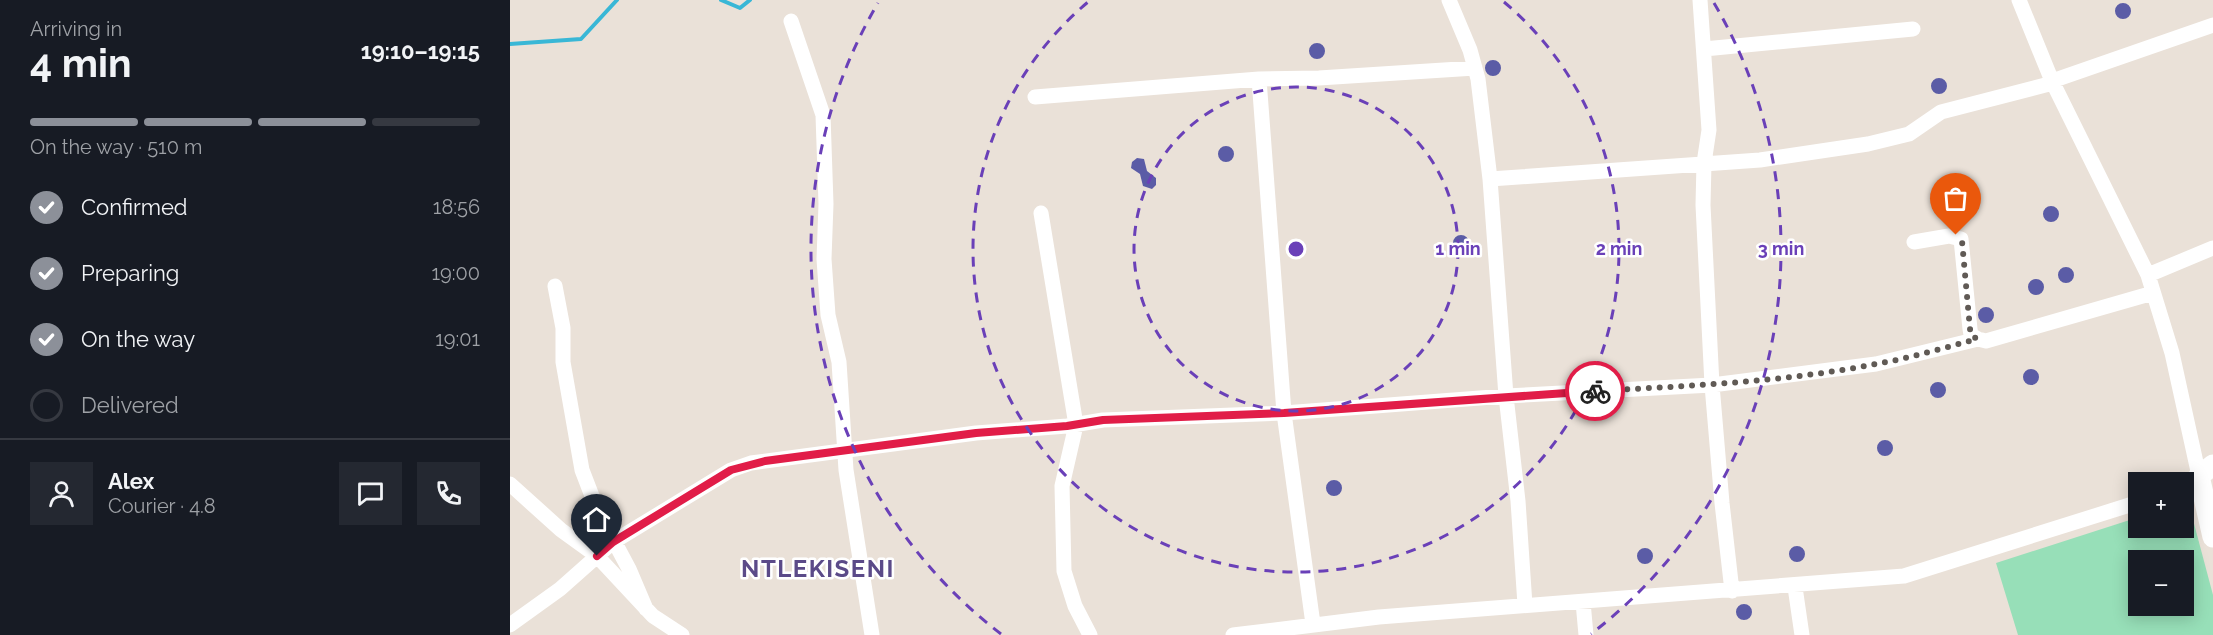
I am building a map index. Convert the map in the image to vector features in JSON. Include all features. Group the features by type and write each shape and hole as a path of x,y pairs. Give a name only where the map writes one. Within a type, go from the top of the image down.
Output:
{"street":[{"path":"1449,0 1475,68 1490,179 1506,396 1518,501 1525,605"},
{"path":"1700,0 1709,130 1708,152 1704,163 1703,205 1712,385 1732,591"},
{"path":"2019,0 2053,82 2148,274 2172,353 2213,537"},
{"path":"791,21 823,115 826,204 824,259 828,315 839,362 845,451 872,635"},
{"path":"1490,179 1774,159 1888,141 1909,134 1941,112 2053,82 2213,25"},
{"path":"1704,49 1913,29"},
{"path":"1035,97 1259,79 1319,78 1475,68"},
{"path":"1259,79 1284,413 1313,624"},
{"path":"1041,213 1057,325 1076,425 1062,486 1064,571 1075,606 1090,635"},
{"path":"1914,242 1949,236 1961,239 1971,335 1986,341 2153,293"},
{"path":"2148,274 2213,248"},
{"path":"555,285 563,328 563,362 582,470 613,542 629,569 646,609"},
{"path":"510,625 560,589 613,542 740,466 995,431 1076,425 1103,420 1284,413 1506,396 1712,385 1876,364 1977,339"},
{"path":"510,484 561,530 597,556 646,609 662,623 682,635"},
{"path":"1233,635 1313,624 1525,605 1732,591 1917,574 2074,520 2128,505"},
{"path":"1795,586 1802,635"},
{"path":"1583,602 1586,635"}],"green space":[{"path":"2128,521 2128,538 2194,538 2194,524 2213,595 2213,635 2018,635 1996,563"}],"building":[{"path":"2123,3 2131,11 2123,19 2115,11"},
{"path":"1317,43 1325,51 1317,59 1309,51"},
{"path":"1493,60 1501,68 1493,76 1485,68"},
{"path":"1939,78 1947,86 1939,94 1931,86"},
{"path":"1226,146 1234,154 1226,162 1218,154"},
{"path":"1137,158 1144,159 1147,171 1156,178 1156,185 1152,189 1143,186 1140,174 1131,168 1132,162"},
{"path":"2051,206 2059,214 2051,222 2043,214"},
{"path":"1461,235 1469,243 1461,251 1453,243"},
{"path":"2066,267 2074,275 2066,283 2058,275"},
{"path":"2036,279 2044,287 2036,295 2028,287"},
{"path":"1986,307 1994,315 1986,323 1978,315"},
{"path":"2031,369 2039,377 2031,385 2023,377"},
{"path":"1938,382 1946,390 1938,398 1930,390"},
{"path":"1885,440 1893,448 1885,456 1877,448"},
{"path":"1334,480 1342,488 1334,496 1326,488"},
{"path":"1797,546 1805,554 1797,562 1789,554"},
{"path":"1645,548 1653,556 1645,564 1637,556"},
{"path":"1744,604 1752,612 1744,620 1736,612"}],"waterway":[{"path":"510,44 581,39 617,0"},
{"path":"721,0 740,8 750,0"}],"way so far":[{"path":"1595,391 1712,385 1841,370 1935,351 1977,339 1971,335 1962,241 1956,235"}],"district":[{"name":"NTLEKISENI","path":"818,568"}],"route":[{"path":"597,556 613,542 731,470 765,461 976,433 1067,426 1103,420 1284,413 1595,391"}]}
